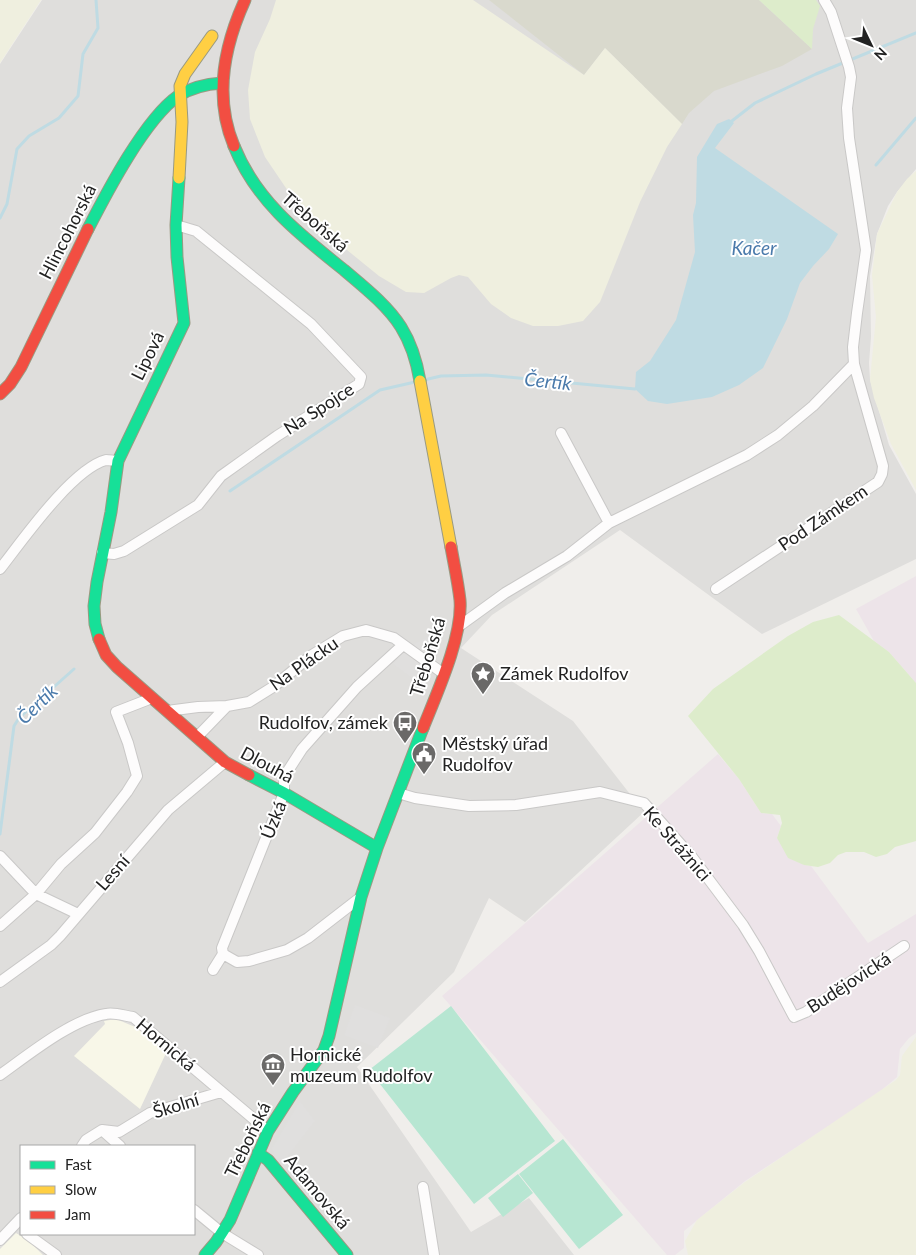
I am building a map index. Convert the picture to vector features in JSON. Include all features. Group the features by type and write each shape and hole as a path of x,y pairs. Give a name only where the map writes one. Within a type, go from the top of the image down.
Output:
{"street":[{"name":"Třeboňská","path":"205,1255 222,1233 236,1206 268,1131 293,1092 324,1050 333,1025 361,897 377,848 444,674 458,627 460,601 418,369 402,329 389,311 372,294 276,213 256,190 241,164 229,135 223,105 222,83 228,44 245,0"},
{"name":"Pod Zámkem","path":"716,589 878,482 882,474 883,466 854,364 853,347 866,250 849,138 847,108 851,77 831,12 824,0"},
{"path":"180,96 181,82 185,74 212,36"},
{"name":"Hlincohorská","path":"0,394 10,384 22,366 120,170 151,125 164,108 180,96 198,86 222,83"},
{"name":"Lipová","path":"118,461 184,323 177,257 176,225 182,122 180,96"},
{"name":"Na Spojce","path":"102,553 114,554 124,552 198,505 221,476 277,436 359,384 361,376 303,318 196,231 176,225"},
{"path":"458,627 504,593 566,556 609,523 747,455 778,435 813,406 854,364"},
{"path":"561,433 609,523"},
{"path":"0,569 47,510 71,484 96,465 108,460 118,461"},
{"name":"Dlouhá","path":"118,461 94,606 98,641 106,654 117,667 225,762 284,793 377,848"},
{"name":"Na Plácku","path":"167,711 227,706 249,702 273,687 312,655 343,636 366,630 394,638 444,674"},
{"name":"Úzká","path":"213,970 223,954 222,948 284,793 284,777 302,749 357,687 403,645"},
{"path":"0,926 36,894 61,864 95,832 127,792 136,776 128,743 116,712 152,698"},
{"path":"198,737 227,706"},
{"name":"Lesní","path":"0,982 50,945 168,810 225,762"},
{"name":"Ke Strážnici","path":"398,794 450,804 488,806 516,805 600,792 644,803 692,857 743,925 759,950 794,1017"},
{"path":"0,856 36,894 78,914"},
{"path":"223,954 237,962 249,961 287,950 308,938 361,897"},
{"name":"Budějovická","path":"794,1017 806,1012 904,946"},
{"name":"Hornická","path":"0,1075 58,1034 84,1021 107,1013 133,1017 268,1131"},
{"name":"Školní","path":"102,1130 119,1132 150,1113 221,1092"},
{"path":"83,1145 86,1140 102,1130 119,1145"},
{"name":"Adamovská","path":"258,1153 268,1160 347,1255"},
{"path":"423,1188 434,1255"},
{"path":"195,1211 222,1233 258,1255"},
{"path":"0,1240 19,1224"},
{"path":"28,1235 56,1255"}],"shaded area":[{"path":"42,0 916,0 916,169 888,206 877,234 870,276 871,337 869,363 870,380 889,445 916,494 916,559 762,634 620,530 492,615 461,648 573,721 644,812 525,922 489,898 454,972 357,1067 471,1232 529,1198 574,1255 0,1255 0,64"},
{"path":"489,0 759,0 812,49 782,66 714,91 689,113 682,124 605,48 584,75"},
{"path":"916,576 916,683 889,652 874,641 856,609"},
{"path":"440,630 428,663 416,681 393,664 407,648"},
{"path":"718,754 739,779 761,813 772,814 781,826 777,838 804,865 811,866 868,943 916,914 916,1033 900,1049 897,1077 876,1095 745,1181 684,1231 684,1248 675,1255 667,1255 442,996"},
{"path":"355,1005 390,1018 378,1048 344,1035"},
{"path":"116,1019 140,1029 167,1051 140,1109 74,1056 105,1024 104,1021"},
{"path":"300,1101 315,1121 281,1165 275,1157 272,1148"},
{"path":"16,1233 28,1240 43,1255 0,1255 0,1249"}],"green space":[{"path":"0,0 41,0 0,63"},
{"path":"276,0 473,0 584,75 605,48 682,124 667,147 640,202 600,302 583,321 558,326 533,326 511,318 491,304 468,277 459,275 424,293 406,292 379,276 331,237 288,191 265,157 250,119 248,90 255,52 270,19"},
{"path":"759,0 816,0 820,6 813,29 812,49"},
{"path":"916,171 916,490 891,444 874,398 870,380 876,317 872,275 877,234 897,192"},
{"path":"839,615 889,652 916,683 916,841 895,847 887,854 876,857 864,852 846,852 838,855 830,863 818,867 804,865 788,858 777,838 782,823 780,815 761,813 739,779 688,716 713,689 788,636 813,622"},
{"path":"451,1006 555,1141 474,1204 369,1070"},
{"path":"916,1037 916,1255 688,1255 685,1241 697,1220 745,1182 896,1080 900,1075 902,1056"},
{"path":"563,1139 623,1215 579,1249 519,1174"},
{"path":"518,1174 533,1193 503,1217 488,1198"}],"water":[{"name":"Kačer","path":"729,119 734,123 715,148 838,234 829,249 800,283 787,319 763,368 739,385 712,397 667,404 648,401 635,389 636,372 650,361 676,320 695,252 693,215 696,203 697,157 717,124"}],"waterway":[{"path":"0,218 7,204 17,149 29,136 59,118 78,96 83,54 98,28 96,0"},
{"path":"728,124 755,103 816,74 916,33"},
{"name":"Čertík","path":"876,165 916,118"},
{"name":"Čertík","path":"424,380 441,376 486,375 635,389 638,387"},
{"name":"Čertík","path":"230,491 380,390 415,382"},
{"name":"Čertík","path":"0,834 14,726 19,718 74,669"}],"traffic: fast":[{"path":"88,229 128,157 140,138 165,107 189,90 205,85 222,83"},
{"path":"234,146 254,184 280,215 367,290 395,319 411,346 420,381"},
{"path":"99,639 95,624 94,606 118,461 184,323 177,257 176,225 179,178"},
{"path":"205,1255 230,1220 268,1131 293,1092 324,1050 329,1036 361,897 377,848 423,728"},
{"path":"249,775 284,793 377,848"},
{"path":"258,1153 268,1160 347,1255"}],"traffic: slow":[{"path":"179,178 182,122 180,86 185,74 212,36"},
{"path":"420,381 451,547"}],"traffic: jam":[{"path":"234,146 224,109 224,72 232,35 245,0"},
{"path":"0,394 10,384 21,367 88,229"},
{"path":"423,728 448,664 460,614 460,600 451,547"},
{"path":"99,639 106,655 117,667 225,762 249,775"}],"place":[{"name":"Zámek Rudolfov","path":"483,695"},
{"name":"Rudolfov, zámek","path":"405,744"},
{"name":"Městský úřad Rudolfov","path":"424,775"},
{"name":"Hornické muzeum Rudolfov","path":"273,1086"}]}
